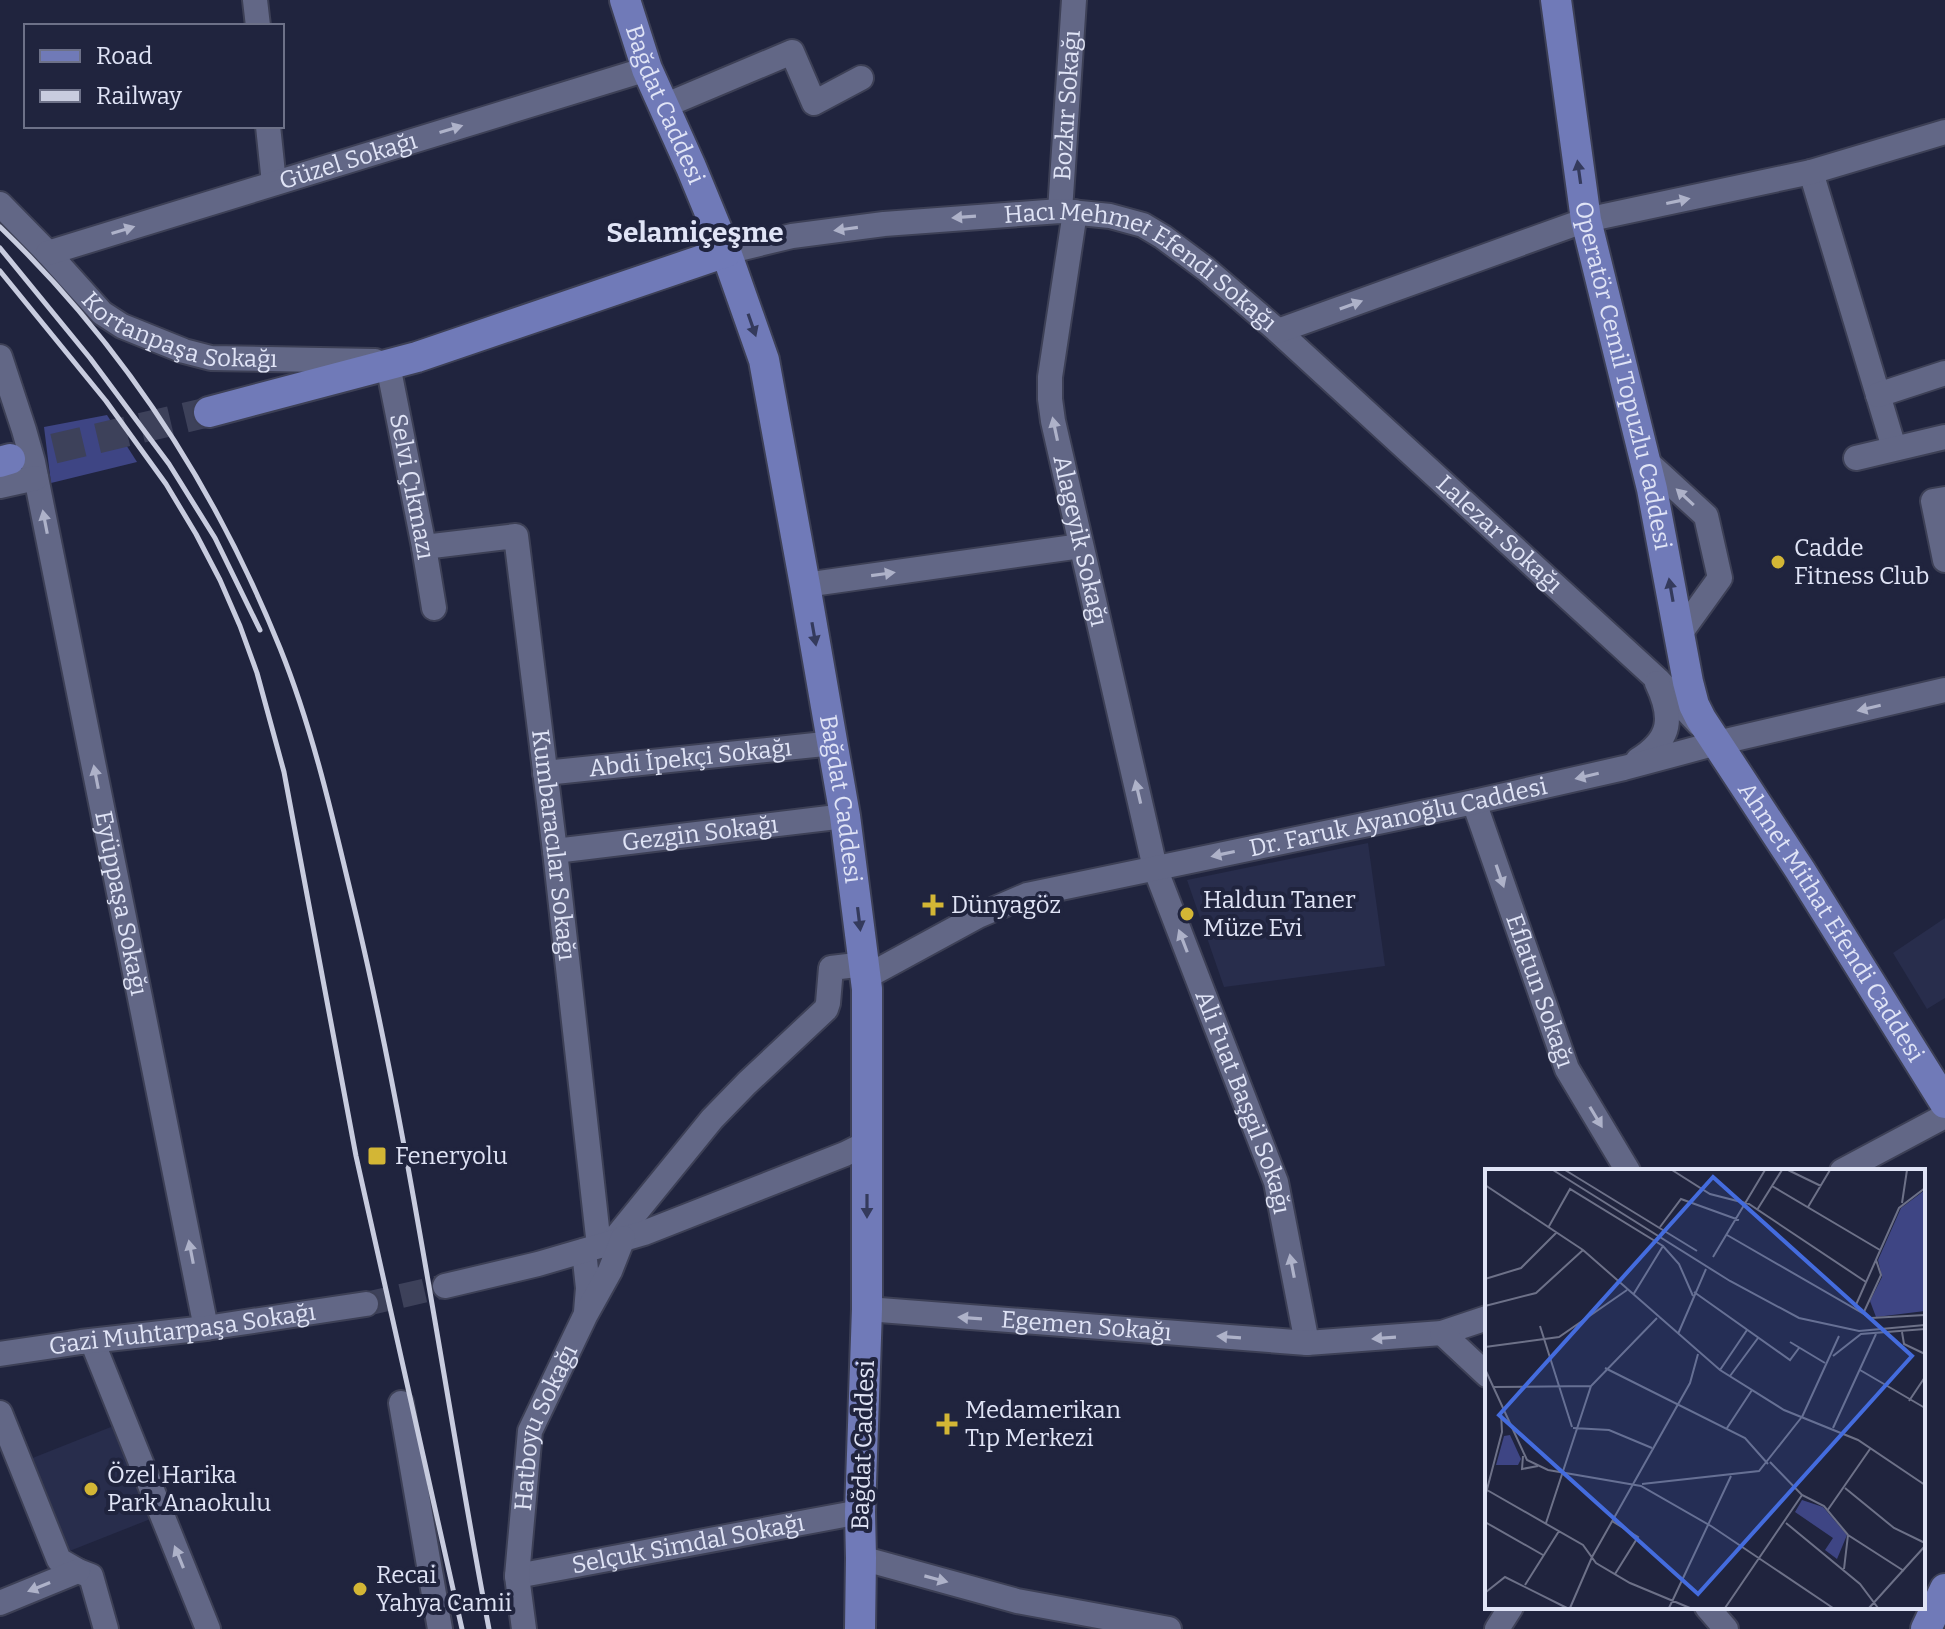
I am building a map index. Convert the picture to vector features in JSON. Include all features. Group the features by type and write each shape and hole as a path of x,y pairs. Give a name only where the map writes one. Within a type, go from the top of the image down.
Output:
{"main road":[{"name":"Bağdat Caddesi","path":"625,0 647,69 726,252 764,360 845,816 865,971 867,1309 860,1512 860,1629"},
{"name":"Operatör Cemil Topuzlu Caddesi","path":"1556,0 1586,220 1645,460 1694,705 1717,743"},
{"path":"209,412 395,364 726,252"},
{"name":"Ahmet Mithat Efendi Caddesi","path":"1717,743 1945,1103"}],"street":[{"path":"255,0 258,24"},
{"name":"Bozkır Sokağı","path":"1068,211 1074,0"},
{"path":"664,106 792,52 814,103 861,78"},
{"name":"Güzel Sokağı","path":"48,253 647,69"},
{"path":"268,128 274,183"},
{"name":"Hacı Mehmet Efendi Sokağı","path":"726,252 792,236 924,220 1068,211 1127,219 1151,229 1213,275 1278,331 1586,220 1811,172 1945,132"},
{"path":"1811,172 1894,448"},
{"name":"Kortanpaşa Sokağı","path":"0,204 107,318 129,329 195,355 230,360 395,364"},
{"name":"Alageyik Sokağı","path":"1068,211 1049,390 1053,421 1155,868"},
{"name":"Lalezar Sokağı","path":"1278,331 1652,674 1717,743"},
{"name":"Selvi Çıkmazı","path":"395,364 434,608"},
{"path":"1878,395 1945,373"},
{"name":"Eyüppaşa Sokağı","path":"4,379 24,430 36,478 206,1328"},
{"path":"1856,458 1945,437"},
{"path":"1645,460 1706,516 1720,578 1679,635"},
{"path":"3,469 36,478"},
{"path":"1945,499 1933,501 1945,560"},
{"name":"Kumbaracılar Sokağı","path":"424,547 516,536 604,1244 588,1288 585,1316"},
{"path":"805,585 1081,546"},
{"path":"1624,768 1654,749 1665,733 1666,709 1652,674"},
{"name":"Dr. Faruk Ayanoğlu Caddesi","path":"604,1244 739,1090 826,1009 831,968 865,971 1027,895 1474,802 1945,690"},
{"name":"Abdi İpekçi Sokağı","path":"545,773 834,743"},
{"name":"Eflatun Sokağı","path":"1474,802 1567,1069 1627,1169"},
{"name":"Gezgin Sokağı","path":"555,851 845,816"},
{"name":"Ali Fuat Başgil Sokağı","path":"1155,868 1276,1182 1307,1343"},
{"path":"1846,1169 1945,1116"},
{"path":"445,1286 604,1244 645,1224 868,1137"},
{"name":"Hatboyu Sokağı","path":"524,1629 517,1576 530,1431 610,1271 604,1244"},
{"name":"Gazi Muhtarpaşa Sokağı","path":"0,1354 366,1304"},
{"name":"Egemen Sokağı","path":"867,1309 1307,1343 1442,1333 1485,1319"},
{"path":"1442,1333 1485,1373"},
{"path":"92,1341 208,1629"},
{"path":"401,1403 440,1629"},
{"path":"0,1413 59,1560 91,1576 106,1629"},
{"name":"Selçuk Simdal Sokağı","path":"517,1576 860,1512"},
{"path":"861,1558 1017,1601 1169,1629"},
{"path":"0,1603 78,1571"},
{"path":"1497,1629 1510,1609"},
{"path":"1709,1609 1726,1629"}],"shaded area":[{"path":"107,415 137,462 51,483 44,427"},
{"path":"1368,843 1385,966 1224,987 1187,880"},
{"path":"1945,918 1945,998 1927,1009 1893,953"},
{"name":"Özel Harika Park Anaokulu","path":"121,1423 158,1516 62,1554 25,1461"}],"tunnel":[{"path":"10,459 209,412"},
{"path":"366,1304 445,1286"}],"railway":[{"path":"0,227 87,321 162,422 196,476 255,589 304,714 377,1007 489,1629"},
{"path":"0,248 90,358 169,464 215,538 260,630"},
{"path":"0,271 106,401 166,484 220,580 257,673 284,772 356,1156 462,1629"}],"place":[{"name":"Cadde Fitness Club","path":"1778,562"},
{"name":"Dünyagöz","path":"933,905"},
{"name":"Haldun Taner Müze Evi","path":"1187,914"},
{"name":"Feneryolu","path":"377,1156"},
{"name":"Medamerikan Tıp Merkezi","path":"947,1424"},
{"name":"Özel Harika Park Anaokulu","path":"91,1489"},
{"name":"Recai Yahya Camii","path":"360,1589"}],"district":[{"name":"Selamiçeşme","path":"695,232"}]}
